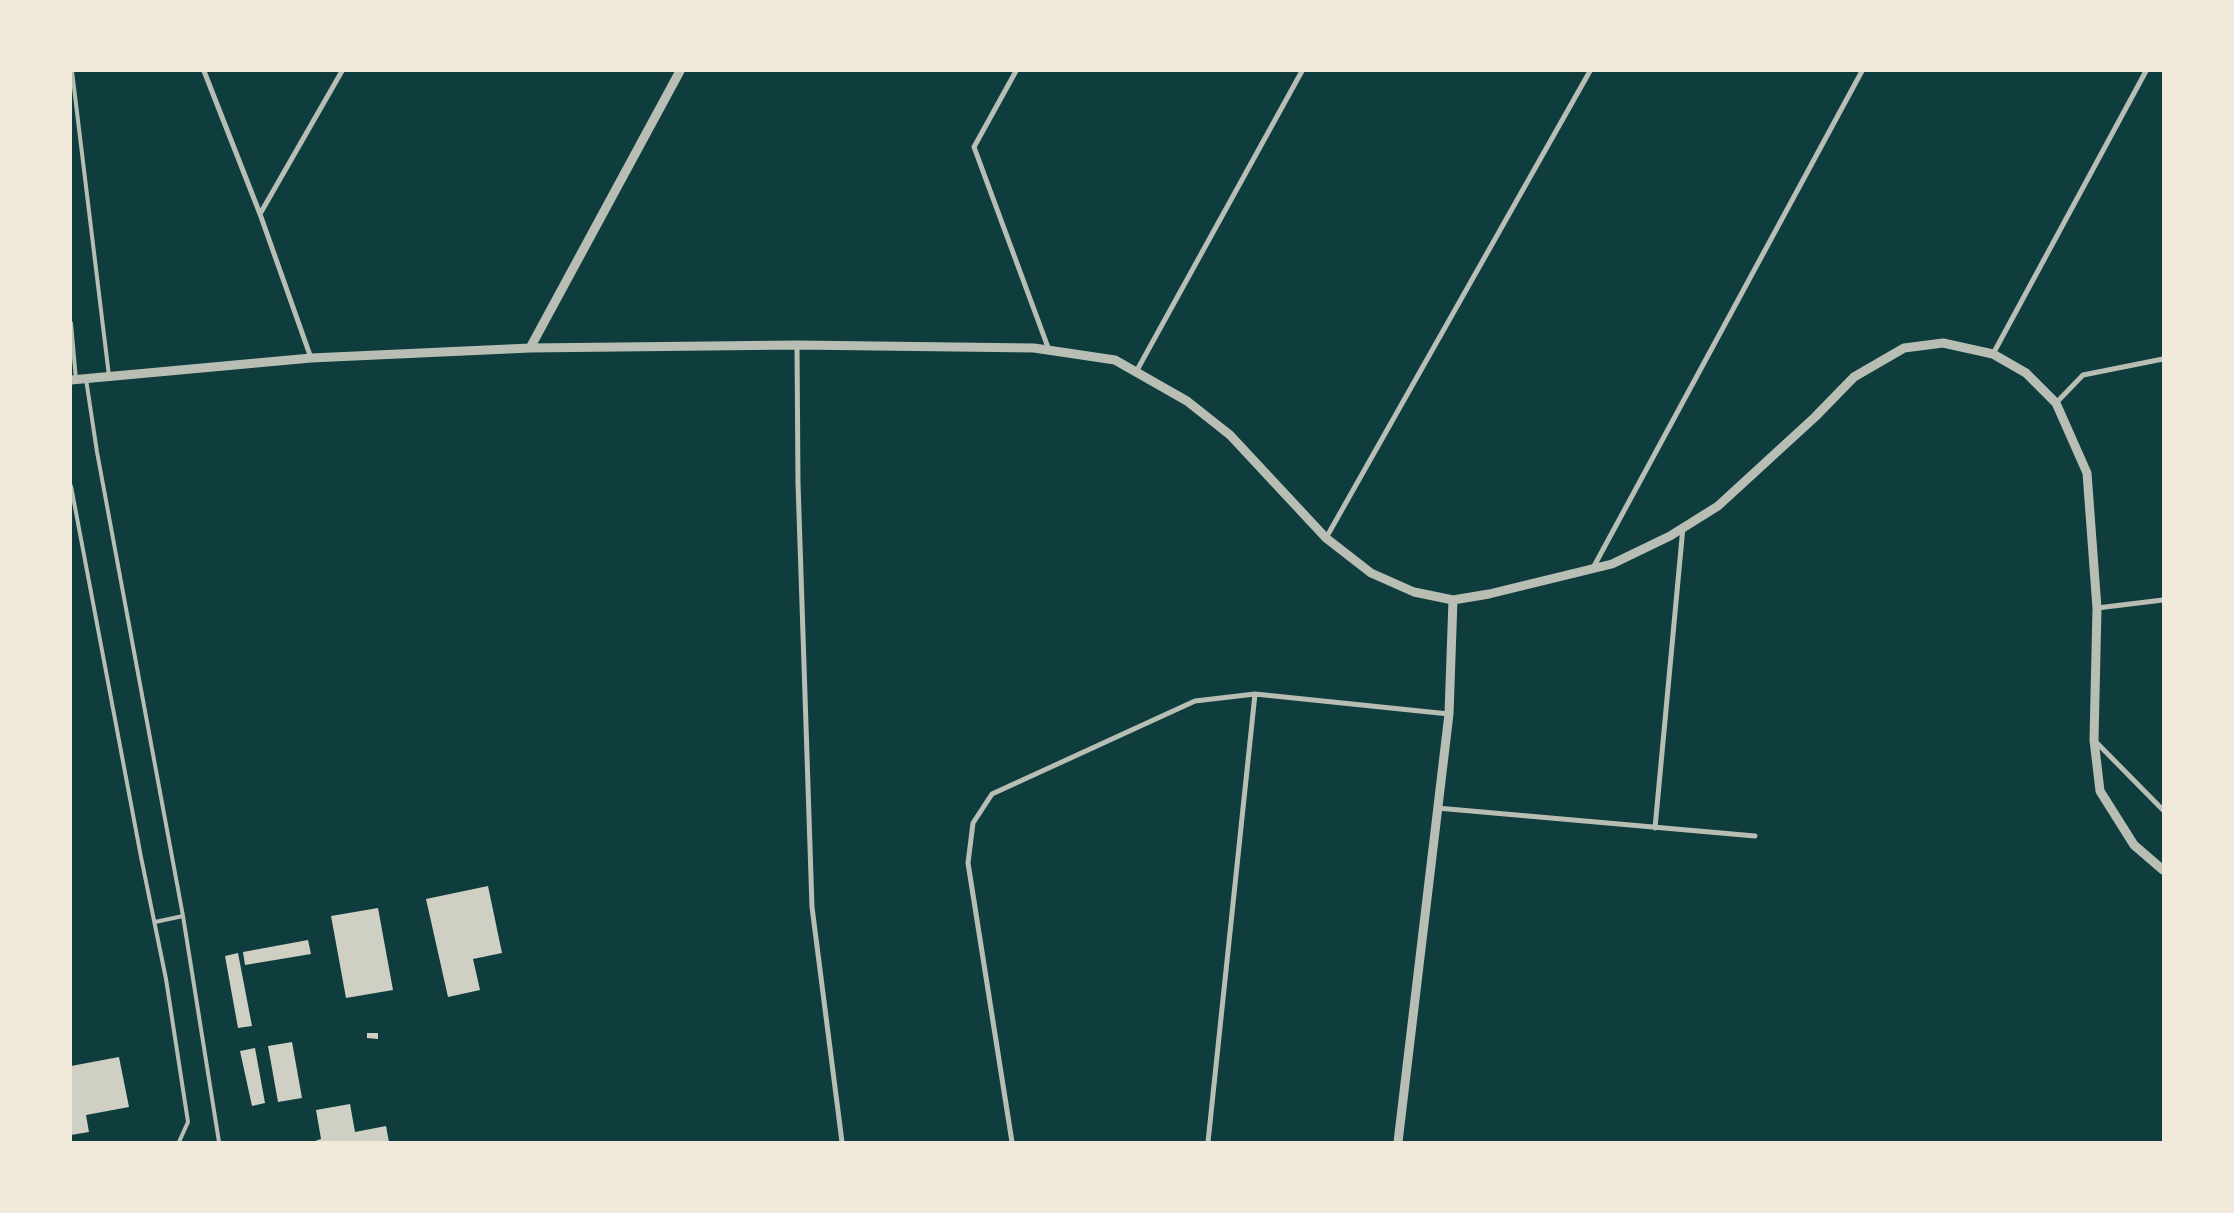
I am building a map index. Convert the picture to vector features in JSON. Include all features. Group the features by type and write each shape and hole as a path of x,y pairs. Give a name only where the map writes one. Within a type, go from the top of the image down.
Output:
{"street":[{"path":"204,71 260,214 311,358"},
{"path":"260,214 342,71"},
{"path":"530,348 680,71"},
{"path":"1016,71 974,147 1049,350"},
{"path":"1136,373 1302,71"},
{"path":"1326,538 1590,71"},
{"path":"1593,569 1862,71"},
{"path":"1994,354 2146,71"},
{"path":"78,380 311,358 530,348 797,345 1034,348 1115,360 1188,401 1230,435 1326,538 1371,573 1414,592 1453,600 1490,594 1612,564 1683,528 1718,506 1815,417 1854,378 1904,348 1943,344 1994,354 2026,373 2056,403 2087,473 2097,608 2094,740 2100,791 2134,845 2163,870"},
{"path":"797,345 798,482 812,906 842,1142"},
{"path":"2056,403 2083,375 2163,359"},
{"path":"1655,828 1683,528"},
{"path":"1398,1142 1436,808 1449,714 1453,600"},
{"path":"2097,608 2163,600"},
{"path":"1012,1142 968,863 973,823 992,794 1195,701 1255,694 1449,714"},
{"path":"1208,1142 1255,694"},
{"path":"2094,740 2163,810"},
{"path":"1436,808 1755,836"}],"lane":[{"path":"72,71 110,376"},
{"path":"71,323 78,380 102,482 183,916 219,1142"},
{"path":"71,486 155,922 188,1122 179,1142"},
{"path":"155,922 183,916"}],"building":[{"path":"488,886 502,953 473,959 480,990 448,997 426,899"},
{"path":"378,908 393,990 346,998 331,916"},
{"path":"308,940 311,954 245,965 243,952"},
{"path":"238,953 252,1026 238,1028 225,956"},
{"path":"367,1033 378,1033 378,1039 367,1038"},
{"path":"292,1042 302,1098 278,1102 268,1046"},
{"path":"255,1048 265,1103 252,1106 240,1051"},
{"path":"119,1057 129,1107 86,1115 89,1132 71,1135 71,1066"},
{"path":"350,1104 355,1132 386,1126 389,1142 312,1142 321,1139 316,1110"}]}
